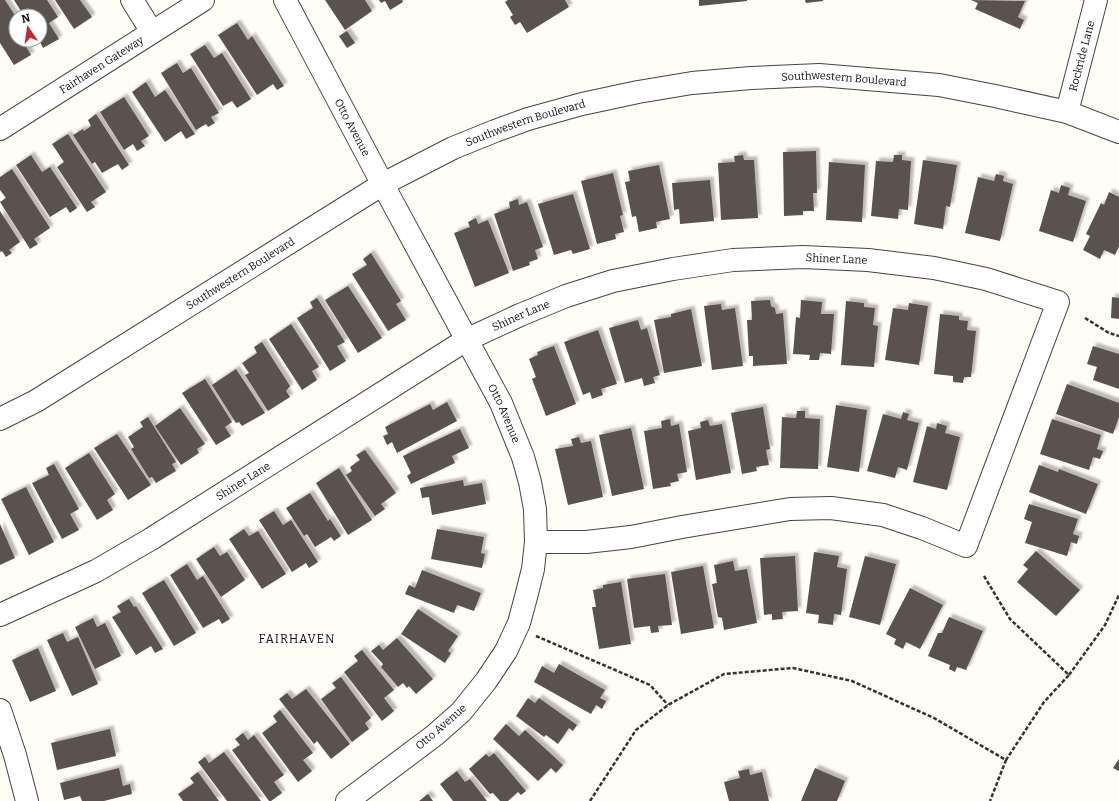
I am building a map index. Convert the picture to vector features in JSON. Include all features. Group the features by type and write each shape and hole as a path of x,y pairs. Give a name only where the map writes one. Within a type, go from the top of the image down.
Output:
{"street":[{"path":"132,0 152,32"},
{"name":"Fairhaven Gateway","path":"0,129 203,0"},
{"name":"Otto Avenue","path":"285,0 501,403 523,457 535,509 536,542 533,569 519,623 506,651 486,681 461,712 435,735 348,801"},
{"name":"Rockride Lane","path":"1067,112 1096,0"},
{"name":"Southwestern Boulevard","path":"0,420 36,401 383,184 453,148 528,120 582,104 638,92 692,83 751,78 820,75 939,85 1067,112 1119,132"},
{"name":"Shiner Lane","path":"0,615 96,571 151,539 466,340 566,296 613,282 673,269 733,260 803,257 868,260 934,268 986,279 1058,302 966,546 922,528 883,515 831,508 790,508 631,537 586,542 536,542"},
{"path":"0,710 15,755 27,801"}],"path":[{"path":"1085,318 1109,333 1119,336"},
{"path":"984,576 1010,619 1069,675"},
{"path":"990,801 1006,760 1044,702 1069,675 1105,624 1119,595"},
{"path":"533,635 650,685 668,705"},
{"path":"590,801 636,730 668,705 724,674 793,668 852,681 934,718 1006,760"}],"building":[{"path":"0,0 5,0 10,8 8,8 8,48 27,48 31,55 14,65 0,43"},
{"path":"14,0 47,0 58,17 49,23 59,39 48,45 48,8 19,8"},
{"path":"55,0 80,0 92,17 74,29"},
{"path":"325,0 365,0 372,11 345,30"},
{"path":"379,0 402,0 403,2 390,10 385,1 381,3"},
{"path":"508,0 565,0 569,7 527,33 520,22 515,25 510,17 513,15 505,2"},
{"path":"699,0 747,0 747,1 699,6"},
{"path":"805,0 823,0 823,1 806,3"},
{"path":"971,0 1025,1 1018,17 1024,20 1020,29 975,9 978,3"},
{"path":"237,23 248,40 252,36 284,86 277,90 273,84 257,95 218,35"},
{"path":"347,31 355,43 347,48 339,36"},
{"path":"205,45 214,58 222,53 251,99 237,108 232,101 223,106 190,54"},
{"path":"177,63 183,73 191,68 219,113 211,117 215,123 208,127 206,124 196,130 161,73"},
{"path":"146,82 155,97 165,90 195,134 186,139 181,131 165,142 132,92"},
{"path":"124,97 149,136 141,141 145,146 137,151 133,144 124,150 100,112"},
{"path":"96,114 129,165 122,170 118,164 102,173 95,162 92,164 73,135 83,129 84,131 91,126 88,120"},
{"path":"68,134 106,192 91,202 95,207 87,212 57,167 64,162 52,144"},
{"path":"816,151 817,193 813,193 814,211 803,211 803,215 784,216 783,152"},
{"path":"31,155 42,172 50,167 77,208 70,213 66,207 50,217 16,165"},
{"path":"743,155 744,160 754,160 758,218 721,220 718,163 735,162 734,156"},
{"path":"894,155 902,155 902,160 911,161 908,210 899,209 898,219 871,216 876,161 893,162"},
{"path":"923,160 957,165 950,207 946,206 943,229 914,224"},
{"path":"829,162 865,165 862,222 826,220"},
{"path":"659,165 670,219 656,222 657,228 639,232 636,216 632,217 625,182 630,181 628,171"},
{"path":"12,169 50,228 34,239 38,244 30,249 0,202 6,198 0,190 0,177"},
{"path":"613,173 623,215 620,216 624,232 615,234 616,239 597,244 581,181"},
{"path":"996,174 1004,176 1003,181 1013,184 1000,241 965,233 978,177 994,181"},
{"path":"710,180 714,221 680,224 679,209 674,210 672,183"},
{"path":"1061,185 1070,188 1068,195 1086,201 1073,242 1039,231 1051,190 1059,193"},
{"path":"1109,192 1119,197 1119,246 1115,255 1104,250 1100,259 1083,250 1090,236 1086,234 1101,203 1104,205"},
{"path":"573,194 590,249 573,254 571,250 554,255 538,204"},
{"path":"518,199 519,205 527,202 543,247 535,250 538,259 529,262 530,265 513,271 494,214 510,208 509,202"},
{"path":"0,211 20,242 9,250 12,253 6,257 2,251 0,252"},
{"path":"476,218 478,224 488,220 509,273 475,287 454,233 470,227 468,222"},
{"path":"371,253 401,301 396,304 406,320 388,331 352,274 367,265 363,259"},
{"path":"348,286 382,338 358,353 325,300"},
{"path":"1112,297 1119,298 1119,319 1111,318"},
{"path":"317,298 345,342 337,346 346,361 330,371 297,318 313,308 310,302"},
{"path":"770,300 771,306 775,308 776,314 783,313 787,364 753,366 753,356 749,356 747,320 752,320 751,301"},
{"path":"801,300 822,302 821,314 834,314 831,354 820,353 819,360 809,360 810,355 793,354 796,317 800,318"},
{"path":"846,301 864,303 864,307 875,308 873,325 878,326 874,367 841,365"},
{"path":"909,303 928,306 919,365 885,360 893,308 908,310"},
{"path":"721,304 722,310 735,308 743,366 712,370 704,306"},
{"path":"691,309 702,366 664,373 654,320 671,317 671,314"},
{"path":"940,314 959,316 959,320 968,321 967,330 976,331 971,377 964,377 963,383 953,382 953,376 934,374"},
{"path":"638,320 641,330 647,328 660,375 653,377 655,383 644,386 642,378 625,383 609,328"},
{"path":"291,324 319,367 312,371 317,380 302,390 269,339"},
{"path":"598,330 617,384 601,389 603,395 592,399 590,392 583,395 564,342"},
{"path":"262,342 290,386 286,391 290,397 268,411 245,375 249,373 242,363 257,353 254,347"},
{"path":"554,346 576,404 546,416 532,379 536,377 529,359 538,355 537,352"},
{"path":"1093,346 1119,354 1119,389 1093,380 1097,367 1087,364"},
{"path":"236,369 265,413 242,426 239,422 236,423 212,385"},
{"path":"205,379 232,422 225,427 231,436 216,445 182,393"},
{"path":"1067,384 1119,403 1119,417 1113,434 1056,414"},
{"path":"447,402 457,421 397,453 392,442 387,445 383,436 388,434 385,427 430,404 433,410"},
{"path":"836,405 867,410 859,472 827,467"},
{"path":"763,407 770,449 766,450 769,465 756,467 757,471 742,474 731,413"},
{"path":"180,408 205,444 197,449 199,453 181,465 155,426"},
{"path":"797,411 805,411 805,418 820,419 818,469 780,468 782,417 796,418"},
{"path":"903,412 909,414 907,420 919,423 907,470 898,467 895,478 867,471 883,414 901,419"},
{"path":"148,417 176,462 172,464 176,471 156,483 152,477 149,478 131,449 134,447 128,437 143,427 140,422"},
{"path":"670,419 671,426 679,424 687,472 677,474 679,481 670,483 671,486 653,489 644,431 662,428 661,421"},
{"path":"1052,419 1101,435 1097,449 1103,451 1100,459 1093,457 1089,470 1040,454"},
{"path":"708,420 710,426 722,424 731,473 696,480 688,431 701,428 700,422"},
{"path":"937,423 947,426 945,433 960,437 947,490 913,482 927,426 936,429"},
{"path":"631,428 644,489 612,496 599,435"},
{"path":"460,429 469,448 452,456 455,463 411,484 407,476 411,473 403,456"},
{"path":"117,434 151,485 128,500 94,448"},
{"path":"579,437 581,443 591,441 603,497 568,505 555,449 573,446 571,439"},
{"path":"365,450 396,493 381,504 385,509 375,516 346,475 352,471 350,467 360,460 356,455"},
{"path":"89,453 115,494 107,500 113,510 97,520 65,468"},
{"path":"54,464 79,509 70,514 79,530 62,539 32,483 49,475 46,468"},
{"path":"1039,465 1058,472 1059,469 1098,484 1086,514 1029,492"},
{"path":"339,468 372,520 348,535 316,483"},
{"path":"463,480 464,486 482,483 486,504 432,515 429,497 422,498 420,488"},
{"path":"26,487 54,542 29,555 1,499"},
{"path":"310,493 328,521 330,519 341,536 334,541 331,537 315,547 307,534 304,536 286,508"},
{"path":"1029,504 1078,519 1073,534 1079,536 1077,544 1071,542 1067,556 1025,543 1032,522 1024,519"},
{"path":"274,511 283,525 291,520 318,562 309,568 306,563 292,572 259,520"},
{"path":"0,524 15,558 0,565"},
{"path":"244,529 249,536 258,531 286,574 262,589 229,539"},
{"path":"437,529 484,537 481,553 485,554 482,568 431,559"},
{"path":"214,547 220,556 227,552 245,580 221,597 196,559"},
{"path":"1036,551 1080,590 1056,616 1017,582 1028,569 1023,565"},
{"path":"814,552 839,556 837,567 847,569 841,615 834,614 833,625 818,623 819,615 806,613"},
{"path":"795,556 798,611 782,612 783,619 772,620 772,614 764,615 760,558"},
{"path":"865,556 896,564 880,625 849,617"},
{"path":"733,561 735,571 747,569 757,623 724,630 722,618 718,617 712,584 717,583 714,565"},
{"path":"187,564 197,580 203,576 230,619 222,624 219,619 203,628 170,575"},
{"path":"703,566 714,628 681,634 671,572"},
{"path":"422,570 481,593 474,611 457,605 454,613 405,594 409,585 415,588"},
{"path":"665,574 672,625 658,626 659,632 651,633 650,626 634,628 627,579"},
{"path":"164,580 196,633 174,646 142,593"},
{"path":"621,582 631,644 599,649 592,607 596,607 593,590 603,588 603,585"},
{"path":"910,588 943,605 920,649 906,642 903,649 894,644 896,639 886,634"},
{"path":"129,599 134,607 136,606 163,649 155,653 151,646 136,655 112,617 121,612 117,606"},
{"path":"418,609 458,636 448,651 451,653 445,663 401,634"},
{"path":"949,617 983,631 966,670 957,667 955,672 949,669 950,665 928,656 938,633 942,633"},
{"path":"93,618 97,627 105,623 121,656 95,669 75,627"},
{"path":"63,633 67,642 78,637 98,684 72,696 47,640"},
{"path":"397,638 433,679 416,694 409,686 407,688 403,683 398,687 381,667 383,664 371,651 379,645 383,650"},
{"path":"38,648 56,691 30,702 12,660"},
{"path":"362,650 394,690 384,698 394,711 382,721 344,672 358,661 354,656"},
{"path":"559,664 605,690 600,698 606,701 602,709 596,705 591,714 534,682 542,666 554,673"},
{"path":"341,677 371,718 365,723 369,729 352,742 321,699 336,688 332,683"},
{"path":"306,689 350,744 331,759 317,741 314,744 279,699 287,693 292,699"},
{"path":"528,698 535,703 539,698 577,725 573,731 569,728 558,744 546,735 544,737 516,716"},
{"path":"280,710 313,753 303,760 312,771 298,782 262,733 277,722 273,716"},
{"path":"506,724 519,736 525,730 563,765 556,773 551,768 538,781 493,739"},
{"path":"110,729 116,756 57,770 51,743"},
{"path":"243,733 248,740 254,735 284,775 274,782 282,793 271,801 269,801 232,750 240,745 235,739"},
{"path":"224,752 261,801 227,801 198,762 205,757 209,763"},
{"path":"494,753 526,791 521,795 518,792 508,801 500,801 493,793 490,794 469,769 486,754 489,757"},
{"path":"1119,759 1119,771 1113,768"},
{"path":"119,768 123,786 130,784 132,794 104,801 82,801 80,796 64,800 60,783"},
{"path":"815,768 845,781 837,801 801,801"},
{"path":"749,769 750,775 762,772 769,801 729,801 724,782 740,778 738,771"},
{"path":"457,771 465,782 470,779 487,801 453,801 440,784"},
{"path":"198,772 219,801 183,801 178,794 194,783 190,778"},
{"path":"428,794 433,801 419,801"}],"district":[{"name":"FAIRHAVEN","path":"297,639"}]}
